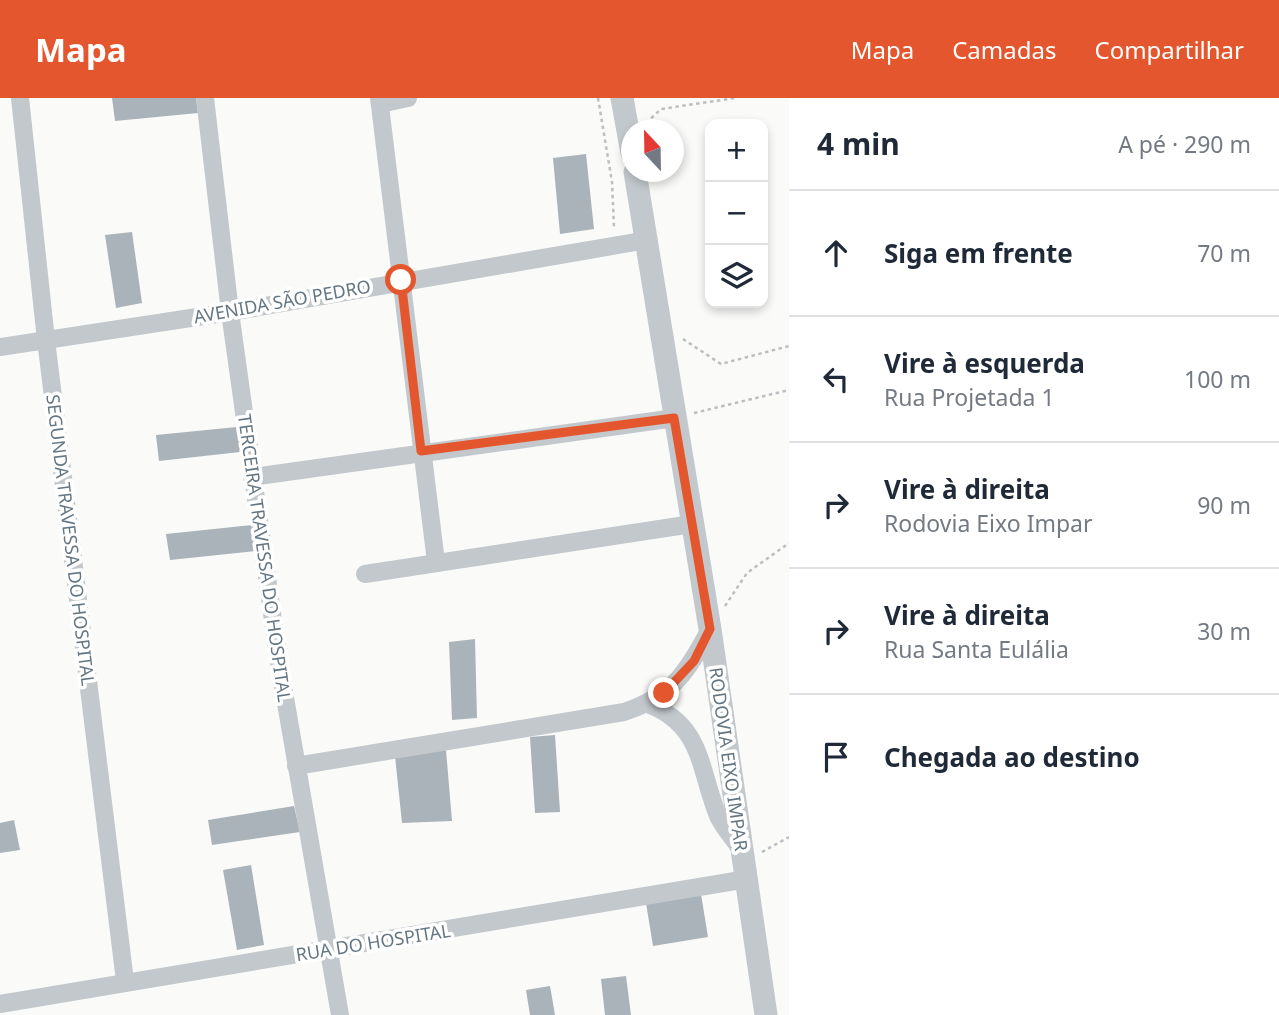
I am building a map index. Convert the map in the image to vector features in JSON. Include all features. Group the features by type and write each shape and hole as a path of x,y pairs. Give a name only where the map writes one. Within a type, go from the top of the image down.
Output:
{"street":[{"name":"SEGUNDA TRAVESSA DO HOSPITAL","path":"20,98 46,340 125,981"},
{"name":"TERCEIRA TRAVESSA DO HOSPITAL","path":"205,98 252,477 296,766 340,1015"},
{"path":"408,98 379,101 436,562"},
{"path":"622,98 626,119"},
{"name":"RODOVIA EIXO IMPAR","path":"637,182 710,629 766,1015"},
{"name":"AVENIDA SÃO PEDRO","path":"0,347 230,312 401,280 647,240"},
{"path":"252,477 421,451 674,418"},
{"path":"365,574 692,524"},
{"path":"296,766 624,712 648,704 679,680 710,629"},
{"path":"648,704 669,712 681,723 694,742 720,820 744,864"},
{"name":"RUA DO HOSPITAL","path":"0,1004 125,981 329,950 744,864"}],"path":[{"path":"598,98 612,182 616,244"},
{"path":"650,119 661,109 735,98"},
{"path":"659,315 692,347 721,364 789,346"},
{"path":"674,418 789,390"},
{"path":"710,629 747,573 789,543"},
{"path":"744,864 789,837"}],"building":[{"path":"112,98 196,98 198,113 115,121"},
{"path":"586,154 594,229 560,234 553,158"},
{"path":"132,232 142,303 116,308 105,235"},
{"path":"237,427 240,452 159,461 156,435"},
{"path":"252,525 256,551 170,560 166,534"},
{"path":"475,639 477,718 452,720 449,642"},
{"path":"555,735 560,812 535,813 530,737"},
{"path":"446,750 452,821 402,823 395,756"},
{"path":"294,806 300,832 212,845 208,820"},
{"path":"14,820 20,850 0,853 0,823"},
{"path":"251,865 264,945 237,950 223,870"},
{"path":"701,894 708,937 653,946 646,903"},
{"path":"626,976 631,1015 605,1015 601,979"},
{"path":"550,986 555,1015 530,1015 526,990"}],"route":[{"path":"401,280 421,451 674,418 710,629 694,661 664,693"}]}
